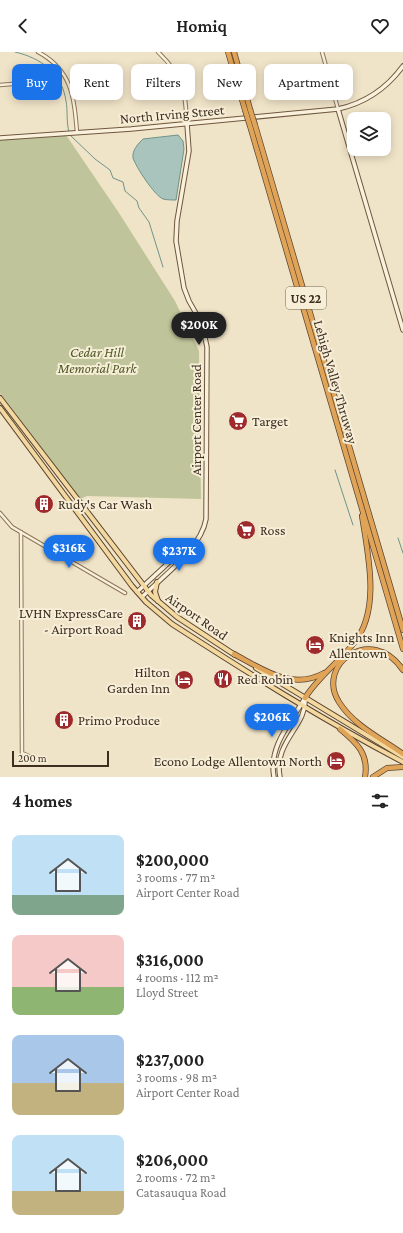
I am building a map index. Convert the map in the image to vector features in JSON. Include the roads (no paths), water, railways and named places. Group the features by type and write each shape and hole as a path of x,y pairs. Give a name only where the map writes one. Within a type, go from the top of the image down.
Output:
{"highway":[{"name":"Lehigh Valley Thruway","path":"228,52 248,110"},
{"name":"Lehigh Valley Thruway","path":"234,52 252,126 403,649"},
{"name":"Lehigh Valley Thruway","path":"252,126 403,630"},
{"path":"305,698 314,685 358,637 364,624 368,607 369,563 358,494"},
{"path":"391,590 403,624"},
{"path":"403,670 387,653 375,649 363,649 352,653 342,662 336,674 334,685 337,699 347,712 403,755"},
{"path":"234,654 288,680 309,679 330,669"},
{"path":"340,729 356,743 362,752 366,766 365,777"},
{"path":"373,777 387,768 403,767"}],"main road":[{"name":"Airport Road","path":"0,398 143,586 158,602 180,620 234,654 305,698 403,755"},
{"name":"Airport Road","path":"0,408 137,592 172,624 340,729 403,762"},
{"path":"157,582 155,592 158,602"}],"street":[{"path":"38,52 54,63 69,84 74,104 77,132"},
{"path":"158,52 176,72 182,83 187,124"},
{"path":"322,52 403,330"},
{"name":"North Irving Street","path":"0,138 187,124 338,109 358,103 379,91 403,66"},
{"path":"0,85 12,84"},
{"name":"Airport Center Road","path":"142,597 182,559 199,538 206,519 208,356 202,324 189,301 184,288 176,241 177,221 189,151 187,124"},
{"path":"0,513 8,523 21,532 125,593"},
{"path":"21,532 22,753 29,756"},
{"name":"Airport Center Road","path":"137,592 178,554 188,550"},
{"path":"274,777 273,761 276,748 305,698"},
{"path":"280,777 278,766 282,750 306,708 305,698"}],"water":[{"path":"178,135 183,141 184,149 176,200 168,200 163,199 150,187 133,158 133,152 143,139"}],"waterway":[{"path":"15,52 33,58 42,63 49,68 60,82 64,91 67,105 69,132"},
{"path":"70,135 95,159 110,170 113,178 123,182 125,191 137,201 139,208 149,222 163,267"},
{"path":"335,470 353,525"},
{"path":"398,538 403,553"}],"place":[{"name":"Target","path":"238,421"},
{"name":"Rudy's Car Wash","path":"44,504"},
{"name":"Ross","path":"246,530"},
{"name":"LVHN ExpressCare - Airport Road","path":"137,621"},
{"name":"Knights Inn Allentown","path":"315,645"},
{"name":"Red Robin","path":"223,679"},
{"name":"Hilton Garden Inn","path":"184,680"},
{"name":"Primo Produce","path":"64,720"},
{"name":"Econo Lodge Allentown North","path":"336,761"}],"park label":[{"name":"Cedar Hill Memorial Park","path":"97,360"}]}
